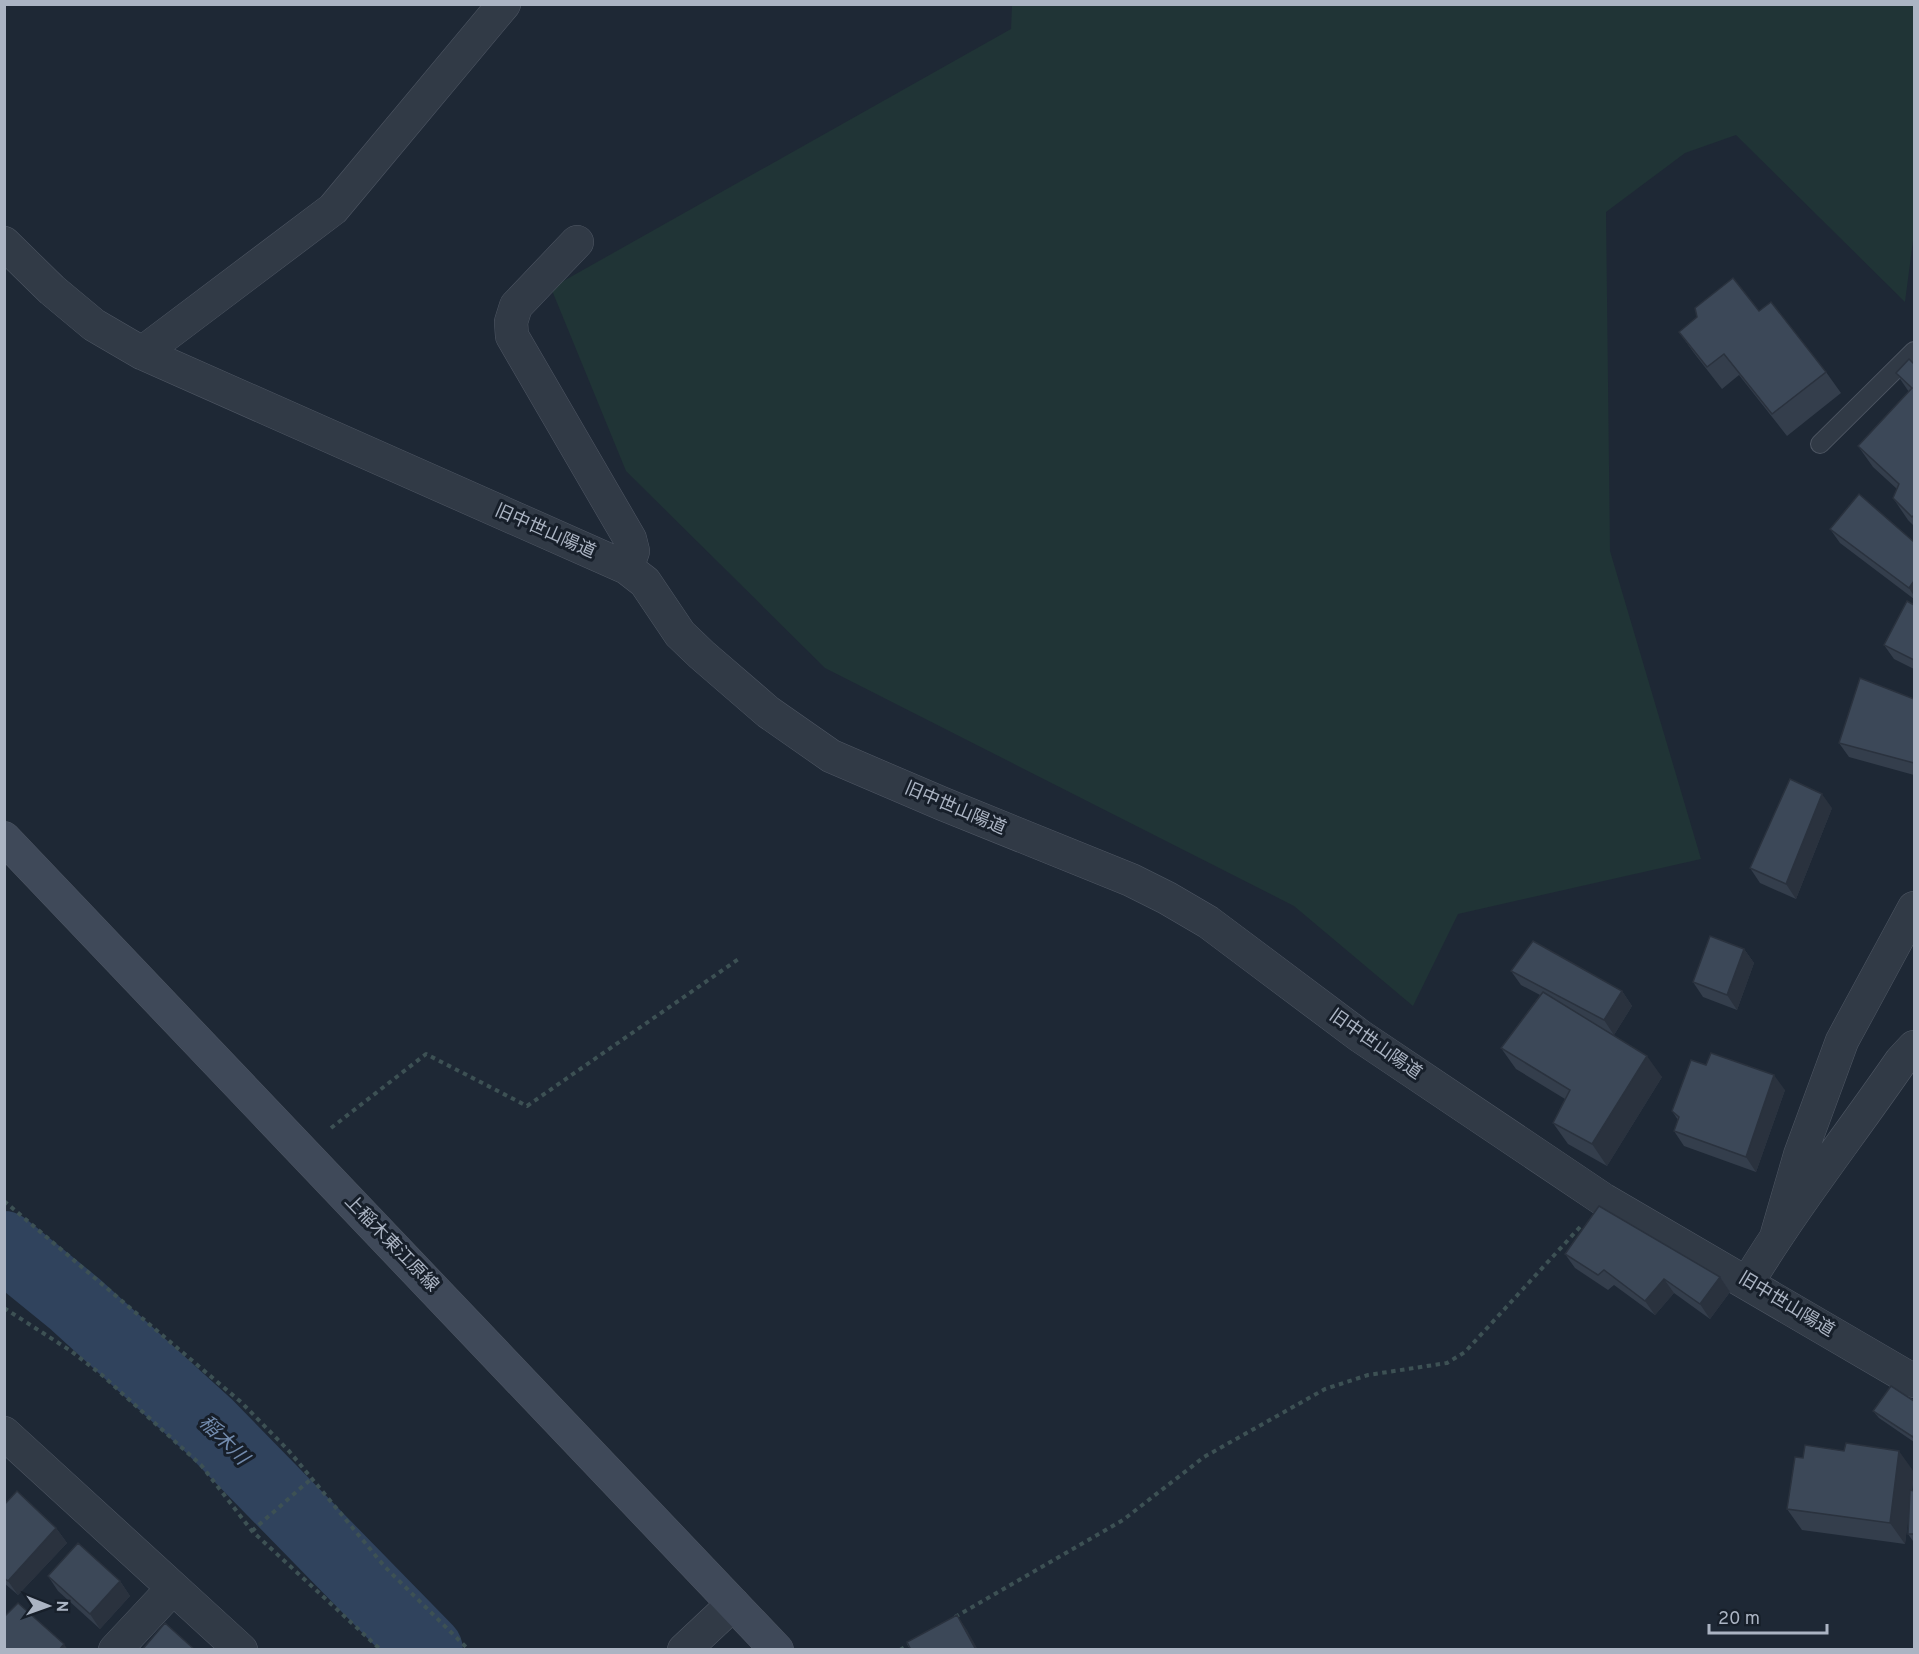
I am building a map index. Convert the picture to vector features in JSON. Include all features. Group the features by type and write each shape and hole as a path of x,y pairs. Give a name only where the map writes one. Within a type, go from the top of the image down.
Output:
{"main road":[{"name":"上稲木東江原線","path":"4,838 777,1650"}],"street":[{"path":"142,353 333,209 504,4"},
{"path":"577,242 516,306 511,322 513,336 630,539 633,551 627,568"},
{"name":"旧中世山陽道","path":"4,243 52,290 94,325 142,353 627,568 645,582 680,634 702,655 768,712 831,756 954,809 1131,880 1167,898 1208,922 1360,1036 1604,1200 1914,1381"},
{"path":"1778,1234 1800,1155 1842,1041 1914,908"},
{"path":"1748,1282 1778,1234 1806,1198 1901,1061 1914,1047"},
{"path":"10,1449 173,1588 241,1650"},
{"path":"115,1650 173,1588"},
{"path":"684,1650 733,1604"}],"lane":[{"path":"1820,444 1914,351"}],"path":[{"path":"302,1151 426,1054 527,1106 740,958"},
{"path":"951,1620 1123,1520 1204,1457 1325,1389 1368,1375 1447,1363 1465,1352 1604,1200"},
{"path":"4,1201 242,1402 289,1451 385,1567 469,1650"},
{"path":"4,1308 102,1375 201,1465 252,1531 381,1650"},
{"path":"252,1531 311,1479"},
{"path":"900,1650 921,1638"}],"green space":[{"path":"1012,5 1914,5 1914,233 1905,302 1736,135 1685,153 1606,212 1610,551 1701,859 1458,914 1413,1006 1294,906 825,668 626,471 551,288 1011,29"}],"building":[{"path":"1733,278 1759,311 1771,302 1826,372 1772,414 1724,354 1707,367 1679,332 1697,317 1695,308"},
{"path":"1909,359 1914,364 1914,515 1912,517 1893,498 1899,484 1858,446 1912,388 1896,373"},
{"path":"1859,494 1914,542 1914,581 1909,588 1830,529"},
{"path":"1907,601 1914,605 1914,660 1884,645"},
{"path":"1860,678 1914,699 1914,763 1839,743"},
{"path":"1790,779 1822,794 1786,884 1750,868"},
{"path":"1710,936 1744,949 1727,995 1693,982"},
{"path":"1533,941 1622,991 1604,1020 1511,971"},
{"path":"1543,992 1647,1056 1592,1144 1553,1123 1570,1090 1501,1048"},
{"path":"1711,1053 1774,1075 1746,1157 1674,1131 1679,1117 1672,1111 1691,1060 1706,1065"},
{"path":"1599,1206 1720,1277 1700,1304 1664,1279 1645,1301 1604,1270 1598,1275 1565,1254"},
{"path":"1891,1386 1914,1401 1913,1437 1873,1411"},
{"path":"1846,1443 1899,1451 1890,1523 1787,1509 1795,1457 1803,1458 1805,1445 1844,1451"},
{"path":"1910,1490 1914,1491 1914,1534 1908,1534"},
{"path":"17,1491 56,1528 8,1581 4,1578 4,1505"},
{"path":"78,1543 120,1581 90,1614 48,1576"},
{"path":"18,1603 64,1644 59,1650 4,1650 4,1617"},
{"path":"957,1615 976,1650 911,1650 907,1642"},
{"path":"165,1623 195,1650 142,1650"}],"waterway":[{"name":"稲木川","path":"4,1246 75,1304 209,1426 428,1650"}]}
